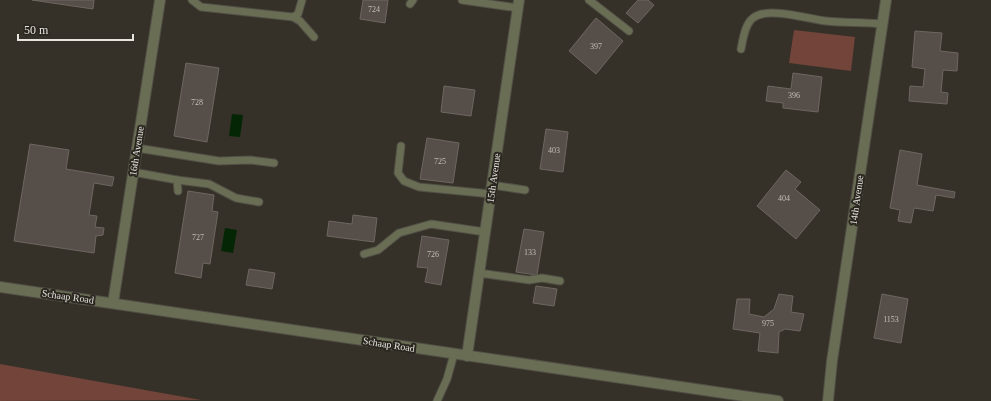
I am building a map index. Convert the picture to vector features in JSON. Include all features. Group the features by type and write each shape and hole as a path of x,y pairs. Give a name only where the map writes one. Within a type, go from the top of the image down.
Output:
{"street":[{"name":"16th Avenue","path":"113,303 160,0"},
{"name":"14th Avenue","path":"828,401 833,353 886,0"},
{"name":"15th Avenue","path":"466,356 518,4"},
{"name":"Schaap Road","path":"0,287 778,401"}],"lane":[{"path":"192,0 201,7 293,17 300,21 314,37"},
{"path":"293,17 298,14 302,0"},
{"path":"462,0 518,4"},
{"path":"589,0 629,31"},
{"path":"741,49 744,34 749,23 752,18 759,15 771,13 827,21 882,24"},
{"path":"401,146 398,173 404,181 420,187 525,190"},
{"path":"137,148 219,161 250,160 274,162"},
{"path":"133,172 209,184 236,198 259,202"},
{"path":"177,180 178,191"},
{"path":"364,254 378,250 399,232 423,225 436,224 485,232"},
{"path":"479,273 529,280 542,278 560,281"},
{"path":"437,401 454,354"}],"shaded area":[{"path":"794,30 855,37 851,71 789,63"},
{"path":"232,114 243,115 240,137 229,136"},
{"path":"225,228 237,230 233,253 221,251"},
{"path":"0,364 201,400 0,401"}],"building":[{"path":"32,0 94,0 93,9"},
{"path":"363,0 388,0 385,23 360,19"},
{"path":"638,0 648,0 654,5 638,23 626,13"},
{"path":"596,18 623,41 596,74 569,51"},
{"path":"915,31 942,33 940,51 958,53 957,71 943,70 941,92 948,93 947,104 909,101 910,86 923,87 925,69 912,67"},
{"path":"186,63 219,68 207,142 174,136"},
{"path":"793,73 822,77 818,112 783,108 783,103 766,101 768,86 791,89"},
{"path":"444,86 475,90 471,116 441,112"},
{"path":"546,129 568,132 563,172 540,169"},
{"path":"427,138 459,143 453,183 420,179"},
{"path":"30,144 69,150 66,169 114,177 112,186 94,183 89,215 97,216 95,227 104,228 103,235 96,236 94,253 14,241"},
{"path":"900,150 922,154 917,185 955,192 954,198 936,195 933,211 914,208 911,223 898,221 900,210 890,208"},
{"path":"786,170 801,182 795,189 820,210 796,239 757,206"},
{"path":"188,191 214,195 212,211 218,212 210,264 203,263 201,278 175,273"},
{"path":"353,215 377,218 374,242 327,236 329,221 352,224"},
{"path":"524,229 544,232 537,275 516,272"},
{"path":"422,236 449,240 441,285 425,282 428,268 417,267"},
{"path":"249,269 275,273 272,289 246,285"},
{"path":"536,286 557,289 554,306 533,303"},
{"path":"779,294 793,296 791,312 804,314 800,331 785,329 779,332 778,353 758,351 760,333 733,329 737,299 750,299 749,314 764,317 774,309"},
{"path":"882,294 908,299 901,343 874,338"}]}
